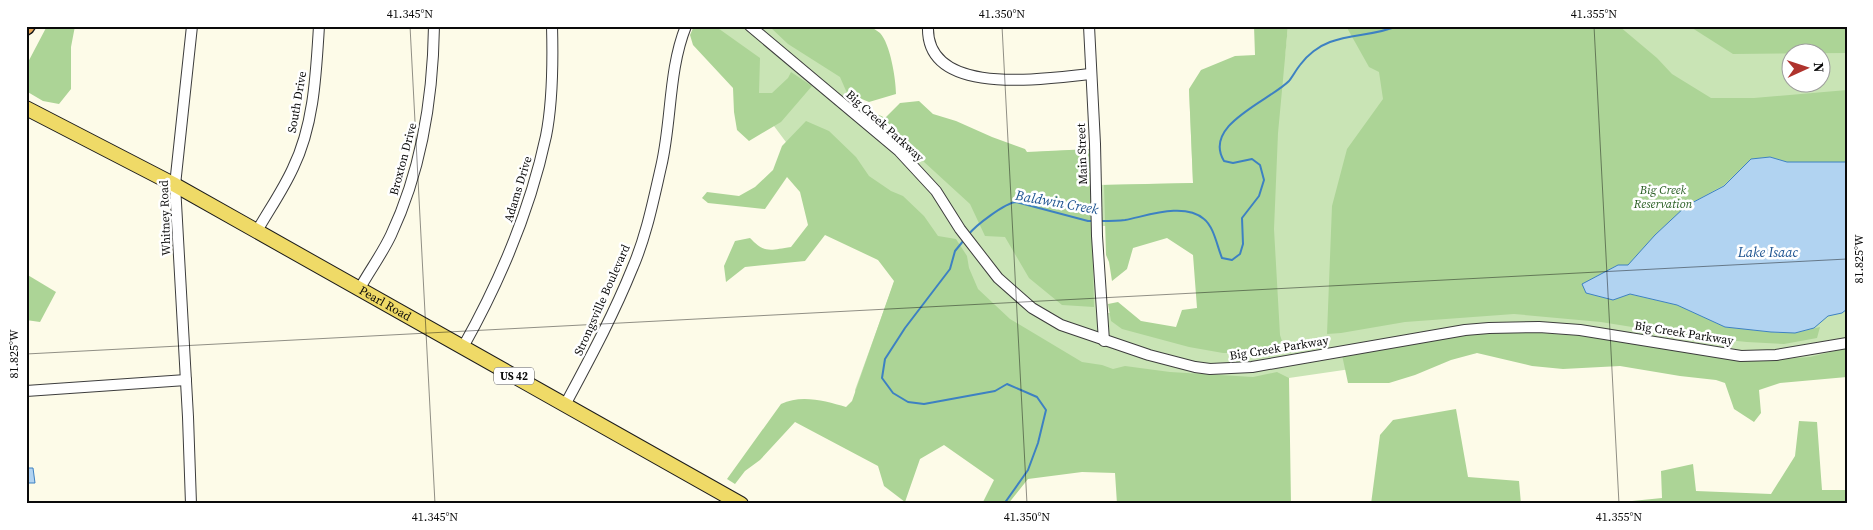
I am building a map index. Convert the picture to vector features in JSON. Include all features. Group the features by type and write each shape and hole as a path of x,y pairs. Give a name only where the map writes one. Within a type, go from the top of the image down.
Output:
{"main road":[{"name":"Pearl Road","path":"26,108 175,185 741,504"}],"street":[{"name":"Whitney Road","path":"191,504 175,185 192,26"},
{"name":"South Drive","path":"257,231 294,168 308,125 315,84 318,26"},
{"name":"Broxton Drive","path":"360,288 392,234 409,189 423,141 431,91 434,26"},
{"name":"Adams Drive","path":"463,347 488,303 506,262 520,227 536,177 546,134 551,88 552,26"},
{"name":"Strongsville Boulevard","path":"565,405 603,335 633,268 650,216 662,164 672,83 681,40 686,26"},
{"name":"Big Creek Parkway","path":"750,26 899,151 936,191 960,229 998,278 1032,308 1061,325 1149,355 1210,369 1252,367 1465,330 1539,327 1580,330 1741,356 1776,355 1847,342"},
{"path":"928,26 932,50 949,68 978,77 1011,81 1091,74"},
{"name":"Main Street","path":"1089,26 1097,236 1104,341"},
{"path":"26,391 186,380"}],"green space":[{"path":"47,26 75,26 71,47 71,89 59,104 43,101 26,91 26,66"},
{"path":"694,26 715,26 760,58 759,93 772,93 788,78 791,72 812,86 781,122 749,141 737,130 733,88 693,45 690,35"},
{"name":"Big Creek Reservation","path":"699,26 870,26 847,93 879,115 905,128 1018,153 1094,149 1096,185 1193,183 1189,89 1237,88 1285,55 1288,26 1346,26 1347,29 1348,26 1847,26 1847,369 1477,353 1433,357 1282,379 856,395 855,390 897,274 869,253","holes":["1195,225 1202,339 1112,313 1103,313 1098,226"]},
{"path":"769,26 870,26 880,33 887,45 894,71 896,94 869,102 847,93 840,77 788,44"},
{"path":"1254,26 1288,26 1278,133 1274,229 1280,335 1284,347 1262,353 1223,353 1189,347 1122,329 1111,321 1108,304 1118,302 1141,321 1176,327 1182,310 1197,308 1193,255 1167,238 1133,248 1127,269 1112,281 1106,255 1104,185 1193,183 1189,89 1201,70 1235,56 1255,55"},
{"path":"1346,26 1619,26 1657,58 1672,74 1711,98 1754,98 1847,90 1847,162 1787,162 1770,157 1751,159 1724,185 1686,206 1655,235 1628,265 1618,265 1586,293 1613,300 1629,294 1677,305 1725,327 1795,333 1820,327 1817,338 1784,344 1747,342 1688,336 1601,322 1514,314 1405,322 1327,334 1332,206 1347,149 1383,99 1379,72 1369,67"},
{"path":"1689,26 1847,26 1847,53 1830,53 1830,42 1780,42 1780,54 1733,54"},
{"path":"919,101 933,114 956,121 1025,149 1027,152 1090,149 1094,307 1062,305 1029,278 1005,237 985,236 970,204 911,150 879,115 885,118 900,103"},
{"path":"806,121 829,131 856,157 869,176 891,191 903,196 924,216 938,236 956,239 967,256 969,268 978,289 1010,319 1082,362 1113,369 1125,366 1170,372 1253,377 1277,372 1289,378 1291,504 1117,504 1115,473 1082,472 1028,479 1008,504 982,504 994,480 944,445 920,459 905,502 884,486 878,466 795,422 760,460 745,471 735,484 727,479 781,404 797,399 805,399 846,407 852,401 894,281 878,260 825,235 805,261 745,267 726,282 724,266 735,241 750,238 760,247 768,250 791,247 808,225 800,192 787,177 765,209 708,203 702,198 707,192 739,196 755,187 773,170 782,146"},
{"path":"26,274 56,292 40,322 26,320"},
{"path":"1527,332 1593,337 1751,361 1810,357 1847,348 1847,377 1780,383 1759,390 1761,413 1754,422 1734,409 1725,383 1716,380 1620,366 1563,369 1532,366 1477,353 1451,360 1415,375 1389,383 1348,383 1342,355 1477,333"},
{"path":"1456,409 1468,477 1519,481 1521,504 1371,504 1380,435 1393,420"},
{"path":"1799,421 1817,422 1822,490 1847,490 1847,504 1602,504 1662,498 1661,471 1693,464 1696,491 1771,494 1795,456"}],"water":[{"name":"Lake Isaac","path":"1770,157 1787,162 1847,162 1847,309 1842,313 1828,316 1814,328 1795,333 1771,332 1725,327 1677,305 1630,294 1613,300 1586,293 1582,284 1618,265 1628,265 1655,235 1686,206 1724,186 1751,159"},
{"path":"27,468 33,468 35,483 27,483"}],"waterway":[{"name":"Baldwin Creek","path":"1101,221 1125,220 1154,213 1186,211 1196,214 1207,222 1215,237 1222,258 1232,260 1240,254 1243,244 1242,218 1259,196 1264,180 1260,165 1252,159 1233,163 1224,161 1220,148 1222,136 1241,115 1289,81 1306,58 1314,51 1338,39 1397,26"},
{"name":"Baldwin Creek","path":"968,235 991,215 1005,206 1016,202 1094,221"},
{"name":"Baldwin Creek","path":"964,240 955,251 950,269 905,328 885,359 882,378 893,393 908,402 924,404 995,391 1007,384 1037,397 1046,410 1038,443 1028,470 1004,504"}]}
